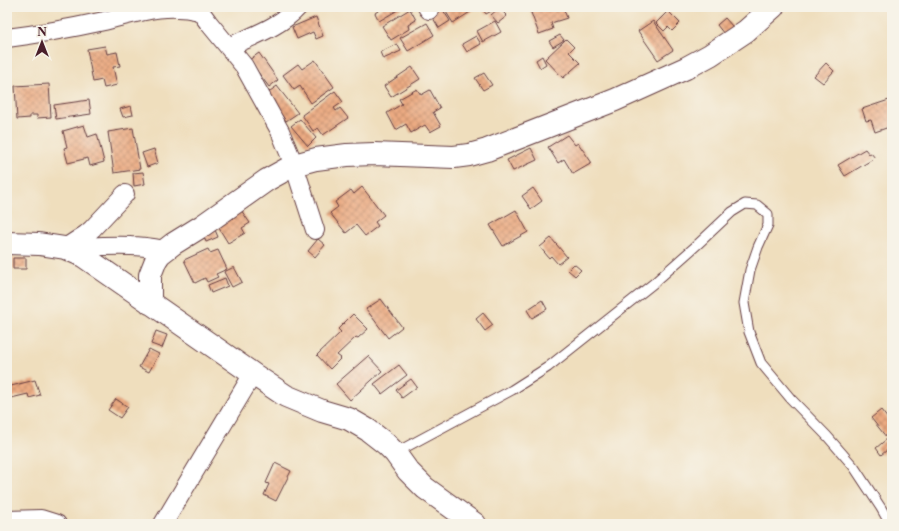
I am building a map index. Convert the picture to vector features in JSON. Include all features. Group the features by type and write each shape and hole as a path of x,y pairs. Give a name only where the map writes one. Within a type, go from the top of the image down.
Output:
{"street":[{"path":"7,38 50,32 154,8 175,7 199,9 244,66 280,131 294,165 315,230"},
{"path":"229,47 270,27 290,15 298,7"},
{"path":"150,304 150,275 156,260 165,250 267,180 294,165 316,159 347,155 374,154 454,157 469,155 486,150 615,100 686,68 710,55 746,31 773,7"},
{"path":"65,248 92,229 125,194"},
{"path":"7,243 39,244 65,248 122,245 141,246 165,250"},
{"path":"65,248 83,256 100,267 150,304 286,396 322,411 349,419 368,430 395,453 408,471 425,488 475,524"},
{"path":"163,524 253,374"},
{"path":"7,520 41,519 57,524"}],"lane":[{"path":"395,453 512,390 548,367 654,283 732,212 745,204 757,205 768,214 768,225 750,270 744,303 749,332 762,363 792,399 854,467 882,508 890,524"}],"building":[{"path":"332,7 343,7 343,8 332,10"},
{"path":"384,7 403,7 379,21 375,13"},
{"path":"441,7 450,21 439,28 430,13"},
{"path":"443,7 478,7 453,23"},
{"path":"489,7 494,7 495,9 486,14 483,10"},
{"path":"539,7 563,7 567,18 551,23 553,29 539,34 530,10"},
{"path":"499,8 507,16 498,23 491,15"},
{"path":"410,9 416,20 408,25 409,29 391,40 382,26"},
{"path":"668,11 680,23 672,31 668,27 664,31 656,23"},
{"path":"316,17 323,36 316,39 313,32 297,39 292,27"},
{"path":"725,18 733,27 724,34 717,25"},
{"path":"495,21 501,32 483,42 477,31"},
{"path":"653,21 673,50 658,60 638,31"},
{"path":"427,23 434,35 408,51 400,38"},
{"path":"560,35 564,40 553,47 549,41"},
{"path":"476,36 481,44 467,52 462,44"},
{"path":"566,39 574,47 569,52 580,63 563,78 545,59"},
{"path":"397,44 401,51 383,59 380,52"},
{"path":"105,46 107,54 117,52 120,66 113,67 117,85 104,88 102,80 93,82 87,49"},
{"path":"259,53 278,80 269,87 249,60"},
{"path":"542,56 546,64 540,68 536,60"},
{"path":"315,60 334,87 311,103 300,86 294,90 283,75 298,64 302,69"},
{"path":"826,63 834,71 823,83 814,76"},
{"path":"412,67 420,79 391,97 384,86"},
{"path":"484,73 492,85 483,90 475,78"},
{"path":"49,84 51,117 37,118 37,115 30,115 30,118 17,119 15,86"},
{"path":"277,86 298,113 286,121 266,94"},
{"path":"417,89 421,95 430,90 440,108 433,112 441,126 430,132 425,125 411,133 406,124 396,130 387,113 402,104 399,99"},
{"path":"335,91 343,102 334,108 336,111 340,108 348,118 323,135 318,128 313,131 302,115"},
{"path":"892,99 892,126 875,132 871,120 866,121 862,109"},
{"path":"89,100 91,114 56,119 54,105"},
{"path":"131,106 133,115 123,117 120,109"},
{"path":"300,119 316,138 308,146 291,126"},
{"path":"84,125 88,137 97,134 104,162 90,166 88,158 68,163 64,148 67,147 63,131"},
{"path":"133,128 140,169 114,173 108,132"},
{"path":"567,135 575,145 578,143 592,163 573,174 564,159 558,163 548,147"},
{"path":"531,148 537,160 513,171 507,160"},
{"path":"154,149 158,163 147,167 142,153"},
{"path":"865,149 875,158 845,176 838,165"},
{"path":"143,172 145,184 134,186 133,173"},
{"path":"362,187 384,215 375,222 378,226 365,236 356,225 346,233 330,213 338,207 335,202 351,190 354,194"},
{"path":"533,188 542,201 531,209 522,196"},
{"path":"241,210 250,223 242,228 245,233 228,243 217,225"},
{"path":"516,210 528,232 503,246 490,225"},
{"path":"213,225 218,237 206,242 201,230"},
{"path":"551,238 567,257 558,264 551,256 549,258 540,247"},
{"path":"318,239 325,245 315,257 308,251"},
{"path":"208,249 210,253 218,250 227,269 216,274 218,277 207,282 205,278 195,283 184,260"},
{"path":"13,258 26,258 26,269 13,269"},
{"path":"574,264 581,270 575,276 568,270"},
{"path":"234,267 242,282 232,287 224,272"},
{"path":"225,278 228,286 211,293 208,285"},
{"path":"381,299 402,327 388,338 366,309"},
{"path":"542,300 547,309 532,318 527,310"},
{"path":"483,313 493,325 485,331 476,319"},
{"path":"353,314 368,329 358,338 356,337 337,355 341,358 330,369 317,355 341,332 338,329"},
{"path":"156,331 167,335 162,348 151,344"},
{"path":"149,349 159,354 149,372 139,367"},
{"path":"368,356 382,371 350,400 336,384"},
{"path":"399,365 407,375 382,394 374,384"},
{"path":"411,379 417,387 402,398 396,390"},
{"path":"35,380 40,395 29,398 28,394 7,399 7,387"},
{"path":"116,399 128,407 120,418 108,410"},
{"path":"881,410 892,424 892,435 887,438 871,418"},
{"path":"888,438 892,443 892,446 881,455 876,448"},
{"path":"275,463 291,471 276,501 264,495 269,484 266,483"}]}
